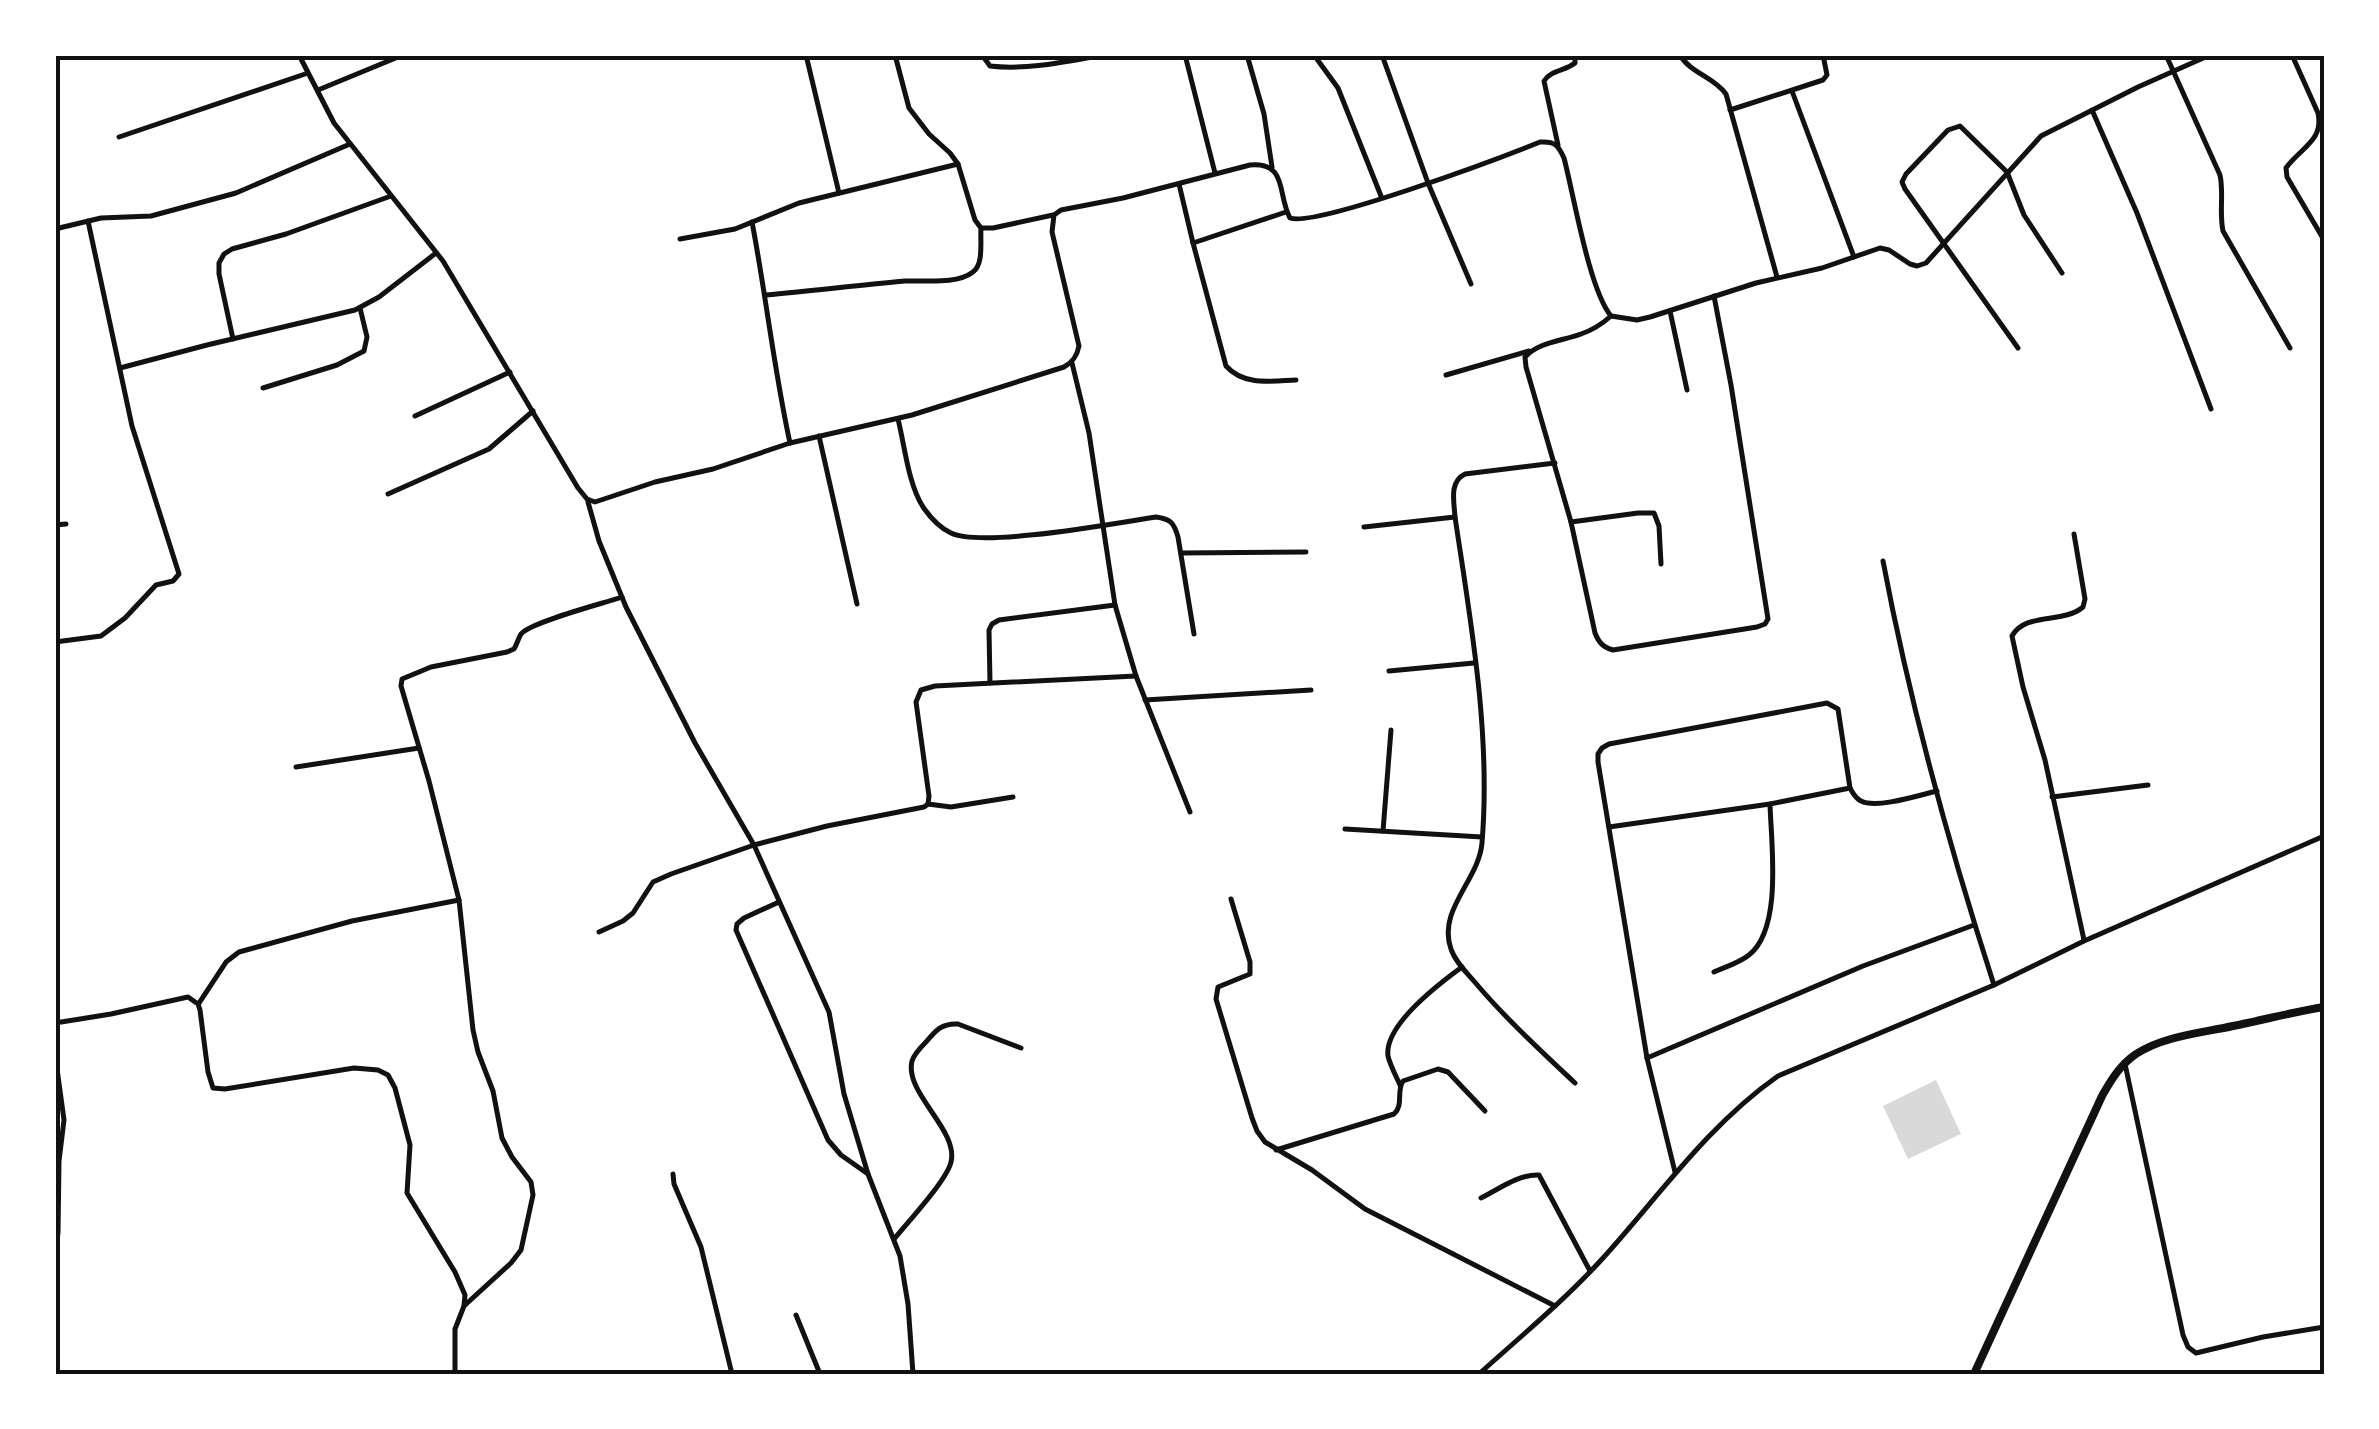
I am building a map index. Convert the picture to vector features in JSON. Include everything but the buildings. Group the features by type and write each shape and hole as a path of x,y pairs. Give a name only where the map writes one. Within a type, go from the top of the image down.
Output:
{"street":[{"path":"299,55 334,122 436,252 587,499 622,597 695,743 754,845 828,1012 844,1094 868,1174 900,1256 913,1374"},
{"path":"317,90 403,55"},
{"path":"806,55 839,193"},
{"path":"766,295 940,280 964,276 980,264 980,228 958,164 909,108 896,55"},
{"path":"982,55 990,66 1001,67 1092,56"},
{"path":"1185,55 1215,174"},
{"path":"1247,55 1264,114 1272,167 1290,218 1308,219 1428,183 1540,142 1558,145"},
{"path":"1314,55 1338,88 1381,197"},
{"path":"1382,55 1428,183 1471,284"},
{"path":"1574,55 1575,63 1544,81 1558,145 1604,308 1612,316 1636,320 1880,248 1910,264 1926,263 2042,136 2210,55"},
{"path":"1680,55 1685,64 1726,94 1777,277"},
{"path":"1730,110 1823,80 1827,75 1823,55"},
{"path":"2166,55 2220,174 2223,231 2290,348"},
{"path":"2292,55 2320,122 2312,143 2286,168 2287,177 2324,240"},
{"path":"118,137 308,73"},
{"path":"1792,91 1854,256"},
{"path":"2092,110 2130,195 2212,408"},
{"path":"2018,348 1904,189 1906,174 1948,130 1960,126 2007,172 2024,216 2062,273"},
{"path":"55,230 112,217 152,216 236,194 350,144"},
{"path":"680,239 735,228 800,203 958,164"},
{"path":"980,228 1123,198 1250,164 1272,167"},
{"path":"1180,184 1226,366 1245,380 1296,380"},
{"path":"233,339 219,274 224,254 391,196"},
{"path":"1192,243 1286,212"},
{"path":"587,499 602,502 655,482 713,470 790,443 898,419 1053,372 1072,362 1079,346 1052,232 1054,214"},
{"path":"55,642 101,636 125,618 156,585 178,577 132,426 88,222"},
{"path":"752,222 790,443"},
{"path":"120,368 360,308 436,252"},
{"path":"1532,350 1526,367 1571,522 1598,642 1605,648 1621,649 1766,624 1768,612 1714,296"},
{"path":"263,388 364,351 367,337 360,308"},
{"path":"1670,311 1687,390"},
{"path":"1446,375 1584,333 1612,316"},
{"path":"1072,362 1089,433 1116,604 1136,676 1190,812"},
{"path":"415,416 510,372"},
{"path":"388,494 488,449 533,411"},
{"path":"898,419 916,495 925,510 950,533 982,538 1156,517 1168,519 1174,525 1194,634"},
{"path":"819,436 857,604"},
{"path":"1555,464 1465,474 1454,488 1482,736 1482,837 1478,862 1450,917 1449,945 1488,998 1576,1082"},
{"path":"1571,522 1654,513 1659,526 1661,564"},
{"path":"1364,527 1455,517"},
{"path":"55,525 66,524"},
{"path":"2074,534 2083,606 2070,615 2024,624 2012,636 2084,941"},
{"path":"1180,554 1306,552"},
{"path":"1883,560 1907,678 1994,985"},
{"path":"464,1306 521,1250 533,1195 531,1182 502,1138 493,1092 478,1052 458,900 402,678 431,667 507,652 514,649 527,630 622,597"},
{"path":"990,682 992,624 1116,604"},
{"path":"1389,671 1474,663"},
{"path":"928,804 916,702 921,690 990,682 1136,676"},
{"path":"1145,700 1311,690"},
{"path":"1676,1174 1646,1058 1598,762 1602,748 1828,703 1838,710 1850,788 1856,798 1876,804 1938,791"},
{"path":"1383,831 1391,730"},
{"path":"296,767 419,748"},
{"path":"2052,797 2148,784"},
{"path":"1609,827 1770,804 1850,788"},
{"path":"599,932 633,913 652,882 754,845 928,804 950,807 1013,797"},
{"path":"1714,972 1753,952 1768,919 1773,895 1770,804"},
{"path":"1345,829 1482,837"},
{"path":"1480,1374 1590,1271 1726,1118 1778,1076 1994,985 2084,941 2324,836"},
{"path":"1231,899 1250,974 1218,987 1216,999 1257,1131 1265,1142 1365,1209 1555,1306"},
{"path":"454,1374 455,1329 465,1296 408,1193 410,1145 396,1088 388,1075 354,1068 214,1088 198,1004 226,962 239,952 352,921 458,900"},
{"path":"779,902 744,918 736,930 828,1140 841,1156 868,1174"},
{"path":"1646,1058 1863,966 1974,924"},
{"path":"1276,1150 1394,1114 1400,1107 1400,1085 1389,1059 1391,1039 1421,998 1462,967"},
{"path":"55,1023 188,997 198,1004"},
{"path":"1974,1374 2102,1096 2124,1064 2155,1044 2324,1007"},
{"path":"895,1238 952,1162 947,1139 915,1082 912,1064 917,1052 937,1029 951,1023 1021,1048"},
{"path":"55,1054 64,1120 55,1253"},
{"path":"2124,1064 2188,1347 2196,1353 2324,1327"},
{"path":"1400,1085 1430,1070 1444,1070 1484,1111"},
{"path":"673,1174 700,1247 732,1374"},
{"path":"1481,1198 1539,1174 1590,1271"},
{"path":"796,1314 820,1374"}],"shaded area":[{"path":"1936,1080 1961,1134 1908,1159 1883,1106"}]}
